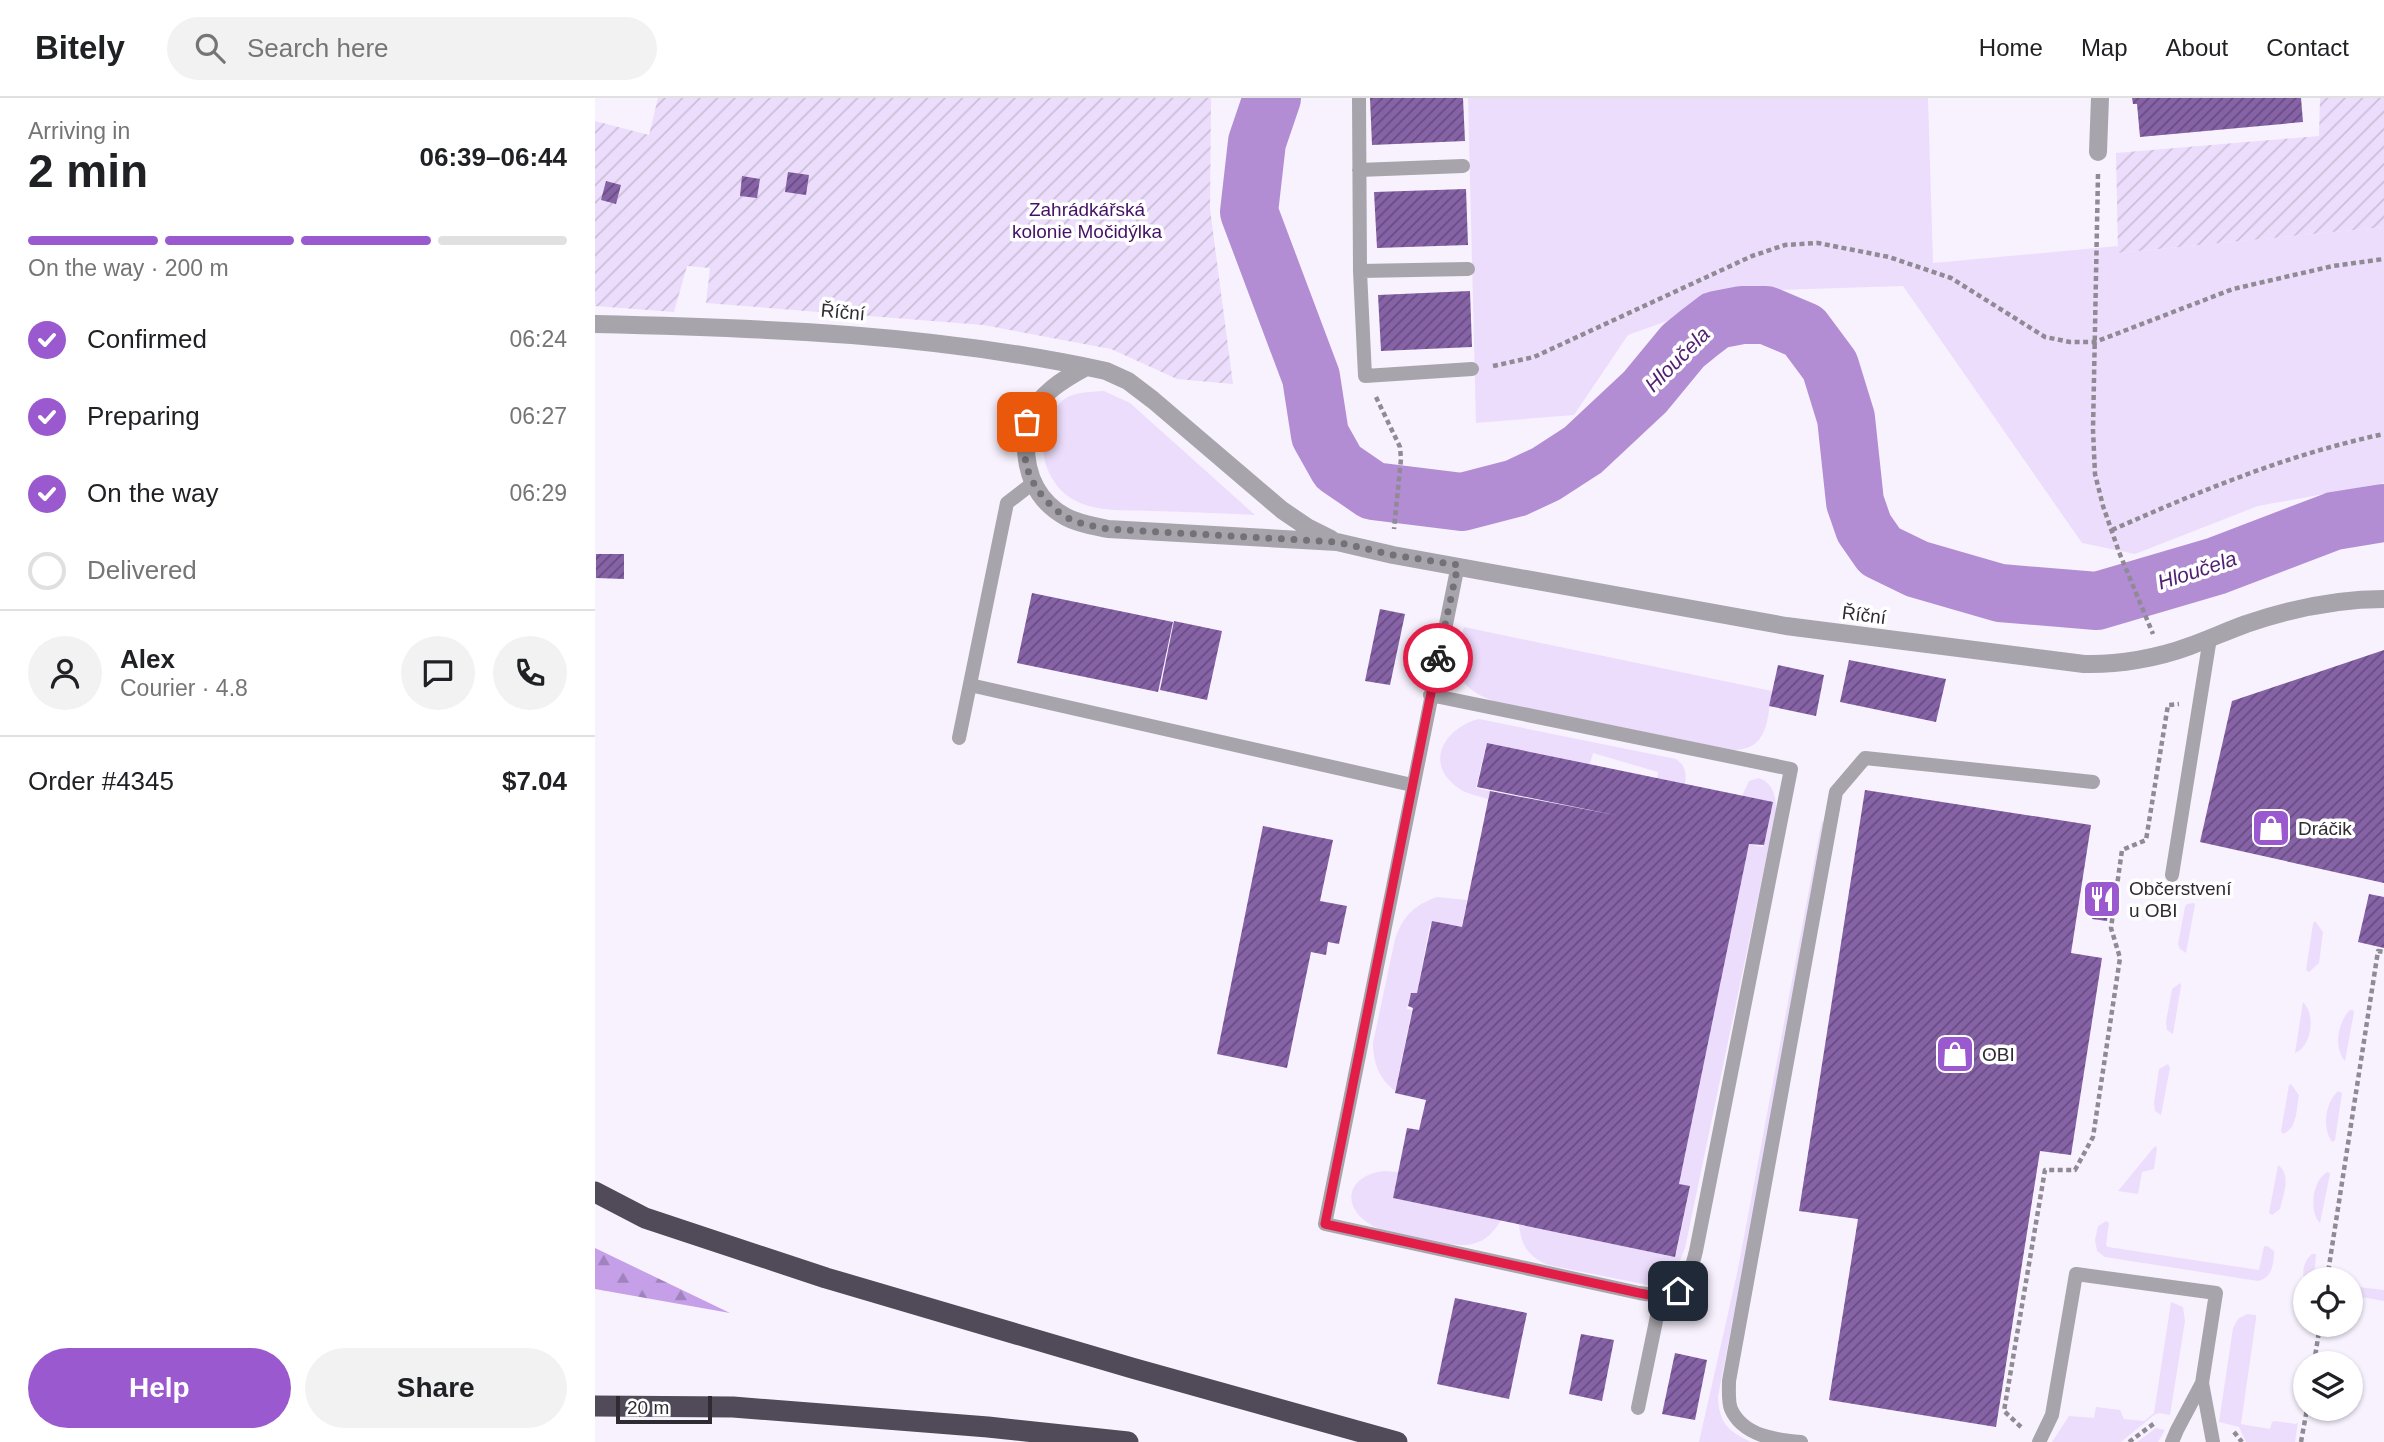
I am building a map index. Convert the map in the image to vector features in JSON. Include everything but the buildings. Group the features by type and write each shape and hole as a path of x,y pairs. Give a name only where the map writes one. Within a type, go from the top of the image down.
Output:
{"highway":[{"path":"595,1192 645,1218 826,1278 1397,1442"},
{"path":"595,1406 733,1407 988,1427 1128,1442"}],"street":[{"path":"2098,152 2100,98"},
{"name":"Říční","path":"595,324 766,328 876,336 938,342 1106,372 1128,381 1196,435 1282,510 1307,527 1337,542"},
{"name":"Říční","path":"1086,367 1061,380 1043,397 1027,422 1024,456 1033,483 1049,504 1066,517 1108,529 1337,542 1393,555 1786,626 2072,663 2110,664 2162,654 2248,624 2330,603 2384,599"}],"lane":[{"path":"1359,98 1360,271 1365,376 1472,369"},
{"path":"1359,170 1463,166"},
{"path":"1360,271 1468,269"},
{"path":"959,738 1007,503 1033,483"},
{"path":"1430,695 1791,769 1696,1251 1683,1289 1661,1297 1325,1224 1430,695 1458,565"},
{"path":"2172,875 2210,638"},
{"path":"970,685 1412,785"},
{"path":"1801,1442 1779,1440 1755,1432 1744,1425 1731,1408 1729,1381 1836,792 1865,758 2093,782"},
{"path":"2034,1438 2052,1415 2076,1274 2217,1293 2202,1383 2172,1442"},
{"path":"1638,1408 1661,1297"},
{"path":"2202,1383 2213,1442"}],"path":[{"path":"2098,152 2093,430 2095,474 2119,552 2145,615"},
{"path":"1472,369 1534,357 1752,256 1785,245 1818,243 1889,257 1951,278 2045,337 2070,342 2095,342 2233,289 2333,265 2384,259"},
{"path":"1365,376 1400,447 1395,521"},
{"path":"2112,530 2272,464 2384,433"},
{"path":"2034,1438 2004,1411 2045,1170 2075,1170 2093,1137 2120,958 2111,928 2122,850 2146,840 2168,705 2201,701"},
{"path":"2329,1267 2378,951 2384,952"},
{"path":"2301,1442 2305,1421"}],"green space":[{"name":"Zahrádkářská kolonie Močidýlka","path":"658,98 1211,98 1210,209 1233,384 1177,379 1111,349 983,325 706,303 710,268 687,266 674,312 595,306 595,121 649,135"},
{"path":"1468,98 1928,98 1933,263 2118,246 2118,253 2384,227 2384,483 2258,506 2135,554 2082,543 1903,286 1751,291 1628,335 1574,415 1476,423"},
{"path":"2320,98 2384,98 2384,227 2118,253 2116,153 2319,136"},
{"path":"1104,391 1130,403 1255,515 1103,509 1083,504 1065,494 1045,463 1043,445 1046,426 1053,411 1064,399 1077,394"},
{"path":"1464,627 1772,691 1767,722 1760,739 1754,745 1733,750 1496,702 1471,689 1460,674 1458,664"},
{"path":"1479,719 1676,759 1684,768 1685,787 1657,781 1658,772 1593,753 1589,767 1486,745 1476,788 1490,791 1488,799 1472,794 1457,787 1447,777 1441,767 1440,757 1449,737 1457,729"},
{"path":"1759,778 1768,784 1773,792 1776,812 1682,1255 1667,1276 1648,1285 1548,1265 1535,1258 1527,1249 1519,1224 1676,1255 1690,1187 1679,1184 1749,844 1762,847 1764,845 1741,798 1749,781"},
{"path":"1822,820 1827,829 1718,1397 1720,1413 1726,1425 1751,1442 1699,1442 1738,1269"},
{"path":"1437,897 1467,900 1461,929 1430,924 1417,993 1415,996 1410,995 1407,1009 1412,1010 1395,1091 1378,1070 1373,1043 1395,939 1410,912"},
{"path":"2195,904 2186,953 2178,944 2185,907"},
{"path":"2315,921 2323,932 2319,963 2309,972 2306,970"},
{"path":"2180,983 2173,1034 2167,1030 2166,1022 2172,989"},
{"path":"2303,1002 2310,1014 2310,1029 2305,1044 2295,1053"},
{"path":"2350,1010 2354,1012 2345,1061 2338,1042 2342,1021"},
{"path":"2168,1064 2170,1068 2161,1115 2155,1111 2154,1103 2159,1069"},
{"path":"2291,1084 2299,1095 2297,1112 2294,1123 2283,1134 2281,1131"},
{"path":"2338,1091 2342,1093 2335,1140 2332,1142 2327,1130 2326,1116 2330,1102"},
{"path":"2155,1146 2154,1169 2142,1172 2138,1194 2118,1191"},
{"path":"2278,1165 2286,1180 2280,1209 2272,1215 2269,1213"},
{"path":"1384,1171 1398,1172 1393,1198 1501,1220 1485,1238 1477,1243 1464,1245 1421,1240 1379,1229 1354,1209 1352,1192 1362,1178"},
{"path":"2328,1172 2330,1174 2320,1223 2314,1211 2314,1196 2319,1181"},
{"path":"2106,1221 2109,1223 2108,1247 2259,1270 2264,1246 2267,1246 2274,1251 2273,1265 2269,1274 2258,1281 2105,1257 2097,1251 2095,1240 2098,1226"},
{"path":"595,1248 730,1313 595,1289"},
{"path":"2312,1254 2316,1254 2315,1267 2304,1267"},
{"path":"2363,1288 2384,1290 2384,1301 2363,1297"},
{"path":"2171,1302 2183,1307 2185,1321 2170,1415 2154,1415 2121,1442 2052,1442 2069,1416 2094,1418 2096,1407 2120,1410 2124,1419 2144,1421 2154,1413"},
{"path":"2247,1314 2256,1315 2256,1319 2241,1424 2270,1429 2275,1421 2298,1422 2295,1442 2246,1442 2239,1427 2219,1422 2233,1328 2238,1319"},
{"path":"2156,1428 2165,1430 2158,1442 2137,1442"}],"waterway":[{"name":"Hloučela","path":"1272,98 1257,142 1249,212 1311,377 1320,435 1338,467 1373,491 1462,502 1516,488 1546,474 1583,450 1645,392 1683,346 1716,320 1742,315 1766,315 1804,331 1830,366 1846,418 1855,502 1864,528 1880,551 1917,569 2000,593 2097,601 2216,566 2334,521 2384,513"}],"way so far":[{"path":"1027,422 1024,456 1033,483 1049,504 1066,517 1083,524 1108,529 1337,542 1393,555 1458,565 1438,658"}],"place":[{"name":"Dráčik","path":"2271,828"},
{"name":"Občerstvení u OBI","path":"2102,899"},
{"name":"OBI","path":"1955,1054"}],"route":[{"path":"1438,658 1325,1224 1639,1293 1661,1297 1678,1291"}]}
